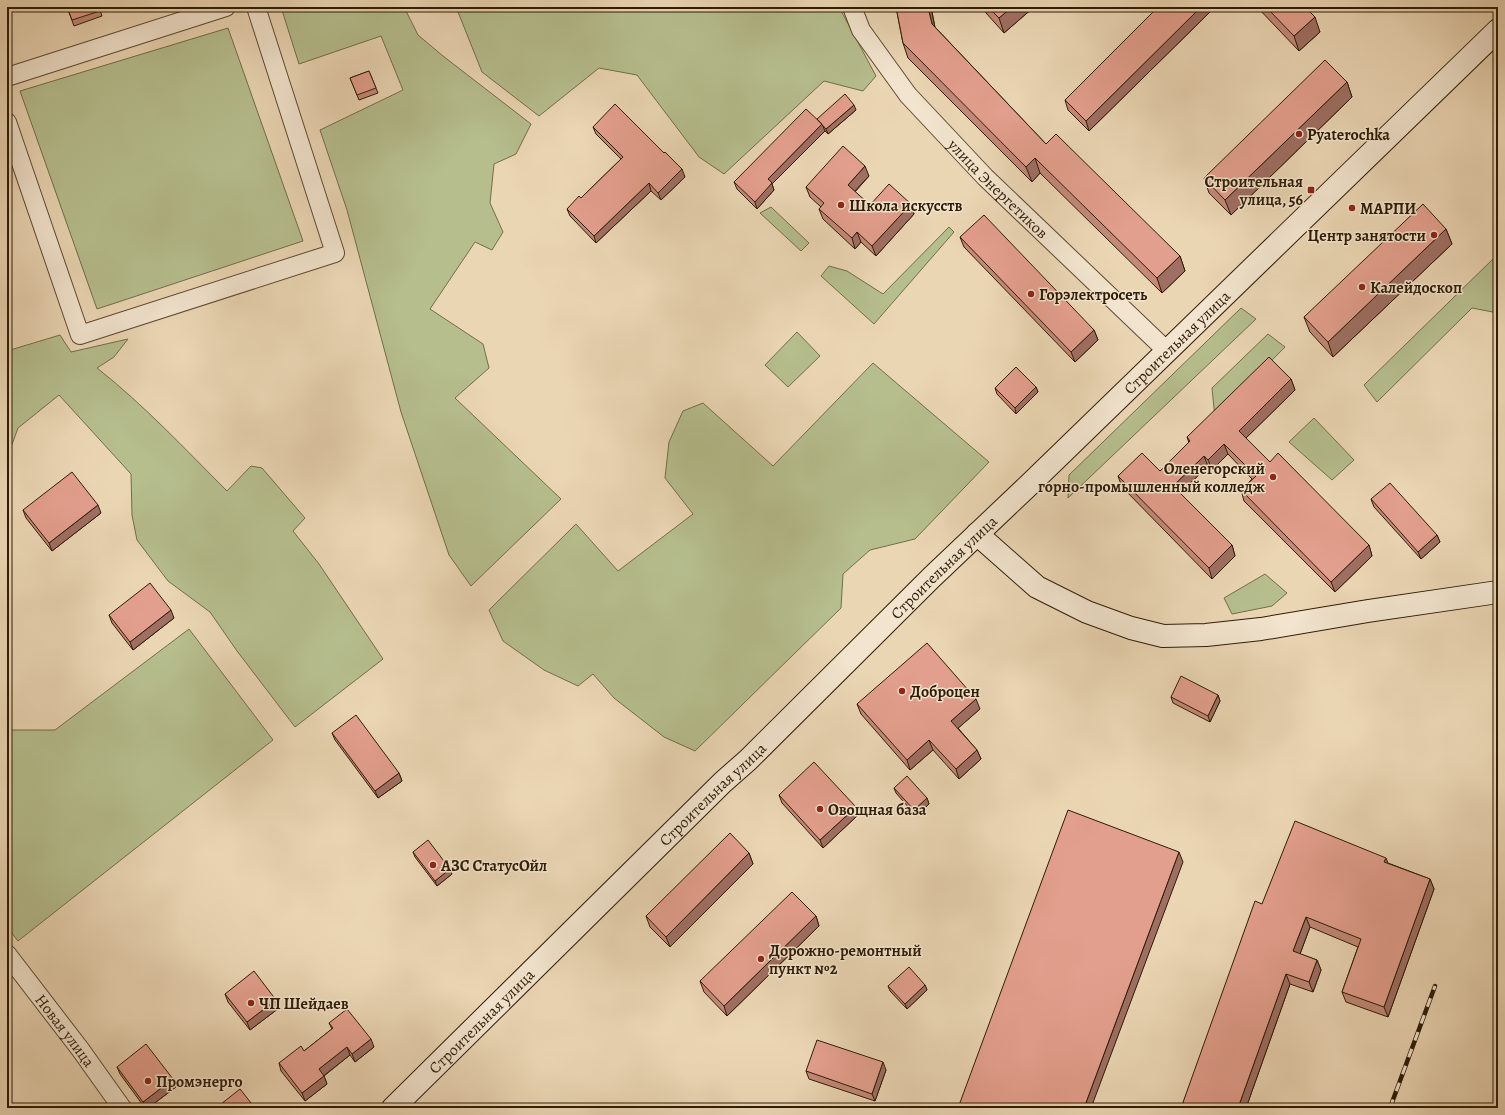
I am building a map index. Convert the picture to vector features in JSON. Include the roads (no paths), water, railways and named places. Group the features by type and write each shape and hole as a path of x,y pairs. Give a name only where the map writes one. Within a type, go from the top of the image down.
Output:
{"street":[{"path":"7,77 226,7"},
{"path":"7,122 80,335 336,253 256,7"},
{"name":"улица Энергетиков","path":"852,7 861,30 908,95 985,177 1167,352"},
{"name":"Строительная улица","path":"393,1108 977,534 1167,352 1498,30"},
{"path":"977,534 1037,587 1087,612 1131,628 1163,636 1206,635 1261,629 1368,611 1498,592"},
{"name":"Новая улица","path":"7,954 80,1049 122,1108"}],"railway":[{"path":"1390,1108 1435,986"}],"place":[{"name":"Pyaterochka","path":"1299,134"},
{"name":"Строительная улица, 56","path":"1311,190"},
{"name":"Школа искусств","path":"841,205"},
{"name":"МАРПИ","path":"1352,208"},
{"name":"Центр занятости","path":"1434,235"},
{"name":"Калейдоскоп","path":"1362,287"},
{"name":"Горэлектросеть","path":"1031,294"},
{"name":"Оленегорский горно-промышленный колледж","path":"1273,477"},
{"name":"Доброцен","path":"902,691"},
{"name":"Овощная база","path":"820,809"},
{"name":"АЗС СтатусОйл","path":"433,865"},
{"name":"Дорожно-ремонтный пункт №2","path":"761,959"},
{"name":"ЧП Шейдаев","path":"251,1003"},
{"name":"Промэнерго","path":"148,1081"}]}
